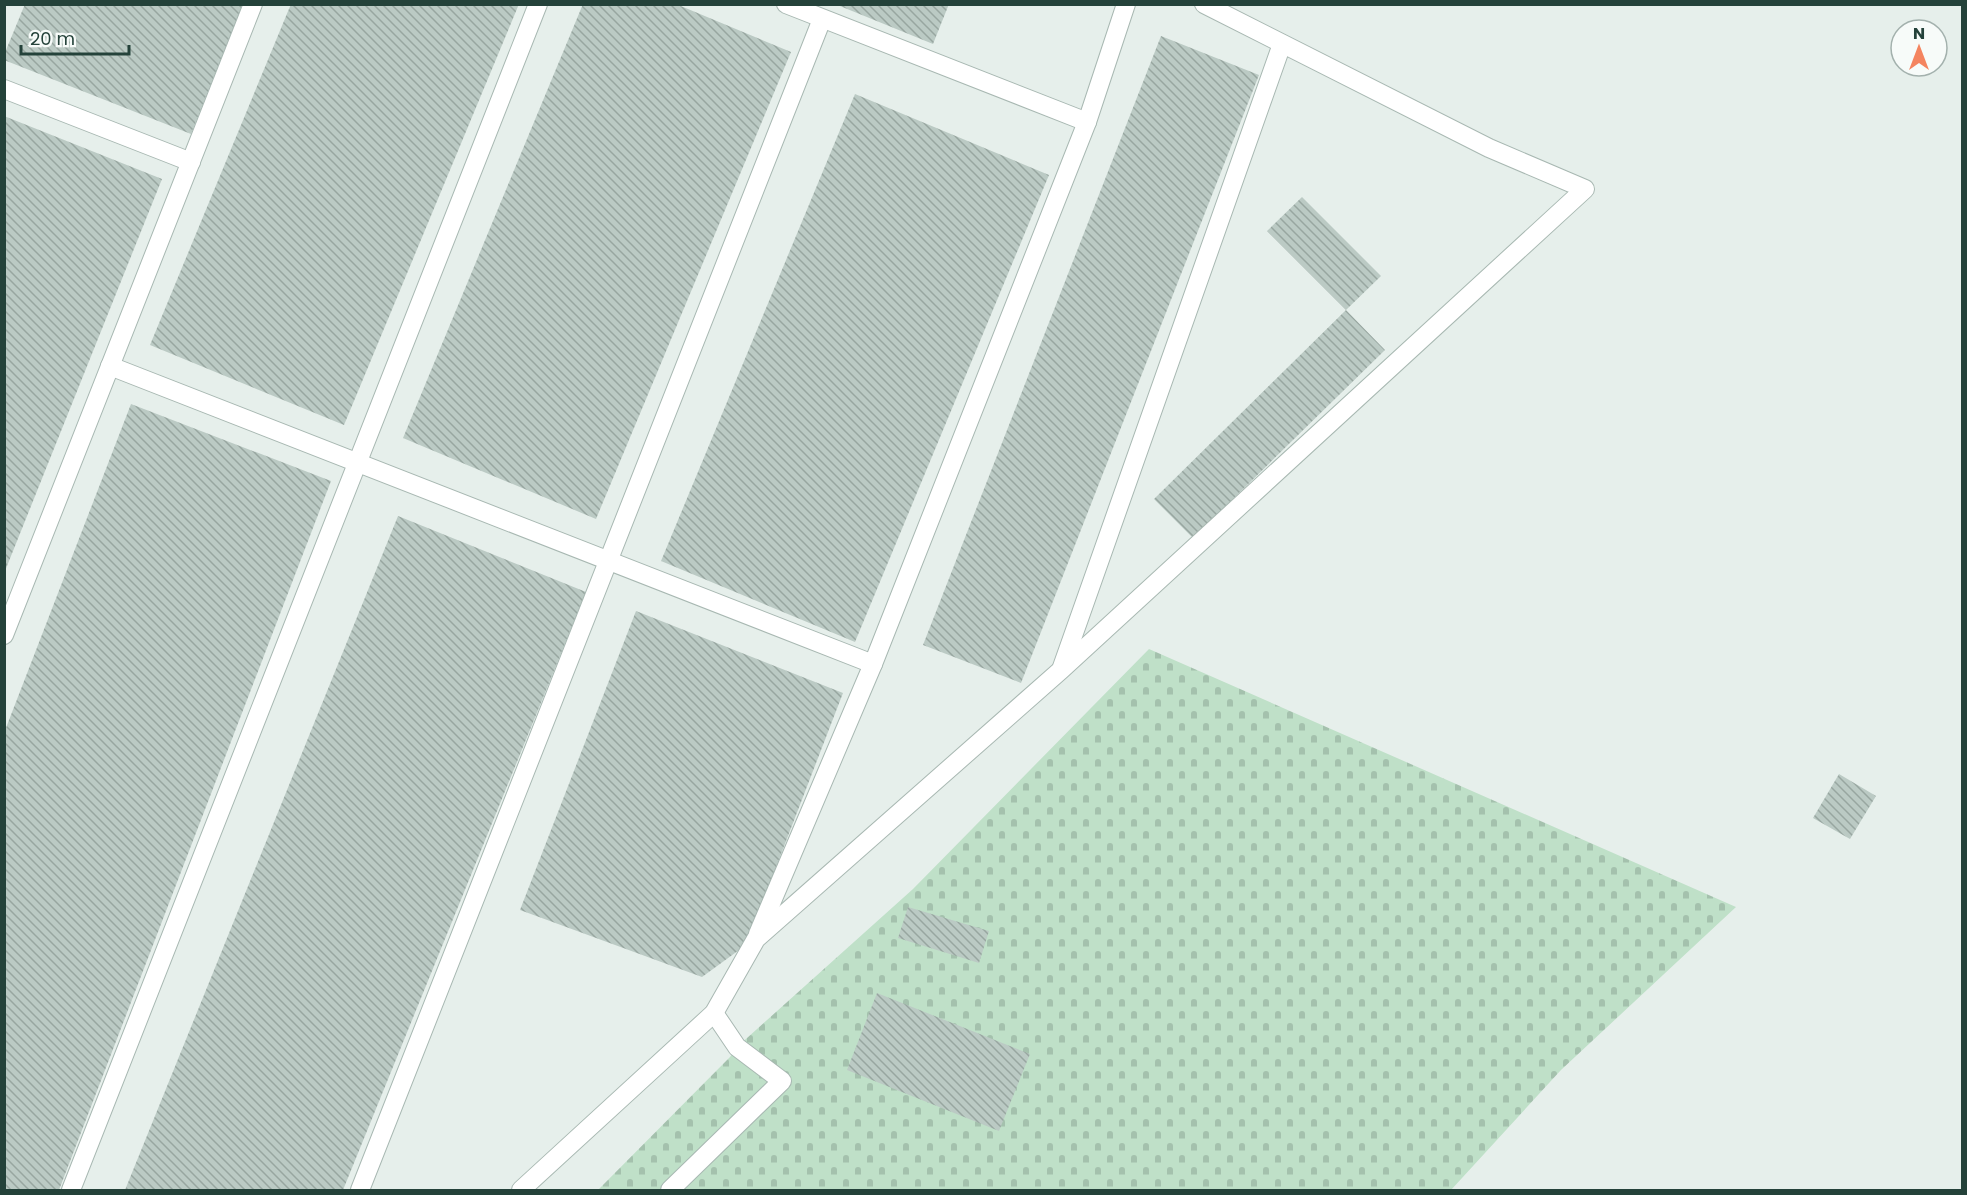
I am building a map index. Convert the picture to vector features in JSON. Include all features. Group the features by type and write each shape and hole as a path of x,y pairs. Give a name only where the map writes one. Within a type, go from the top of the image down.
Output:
{"street":[{"path":"4,635 253,4"},
{"path":"71,1191 538,4"},
{"path":"786,4 1087,122"},
{"path":"520,1191 714,1013 756,939 873,664 1087,122 1126,4"},
{"path":"756,939 1061,670 1585,189 1489,148 1204,4"},
{"path":"360,1191 822,19"},
{"path":"1061,670 1282,44"},
{"path":"4,89 191,162"},
{"path":"110,366 873,664"},
{"path":"670,1191 782,1081 737,1047 714,1013"}],"green space":[{"path":"1149,649 1736,907 1561,1070 1451,1190 598,1190 730,1057 737,1047 913,889"}],"building":[{"path":"25,4 243,4 191,134 4,60"},
{"path":"291,4 519,4 344,425 150,345"},
{"path":"583,4 676,4 791,52 596,519 403,438"},
{"path":"835,4 949,4 933,44"},
{"path":"1161,36 1259,75 1021,683 923,645"},
{"path":"855,94 1049,175 855,642 661,561"},
{"path":"4,116 162,179 5,571 4,571"},
{"path":"1302,197 1381,276 1346,310 1267,231"},
{"path":"1346,310 1385,350 1193,538 1154,499"},
{"path":"131,404 331,481 59,1190 4,1190 4,733"},
{"path":"398,516 586,592 343,1190 125,1190"},
{"path":"636,611 843,693 746,945 702,977 520,910"},
{"path":"1839,774 1876,796 1850,839 1813,818"},
{"path":"908,907 989,931 979,963 898,938"},
{"path":"877,993 1030,1054 999,1131 847,1070"}]}
